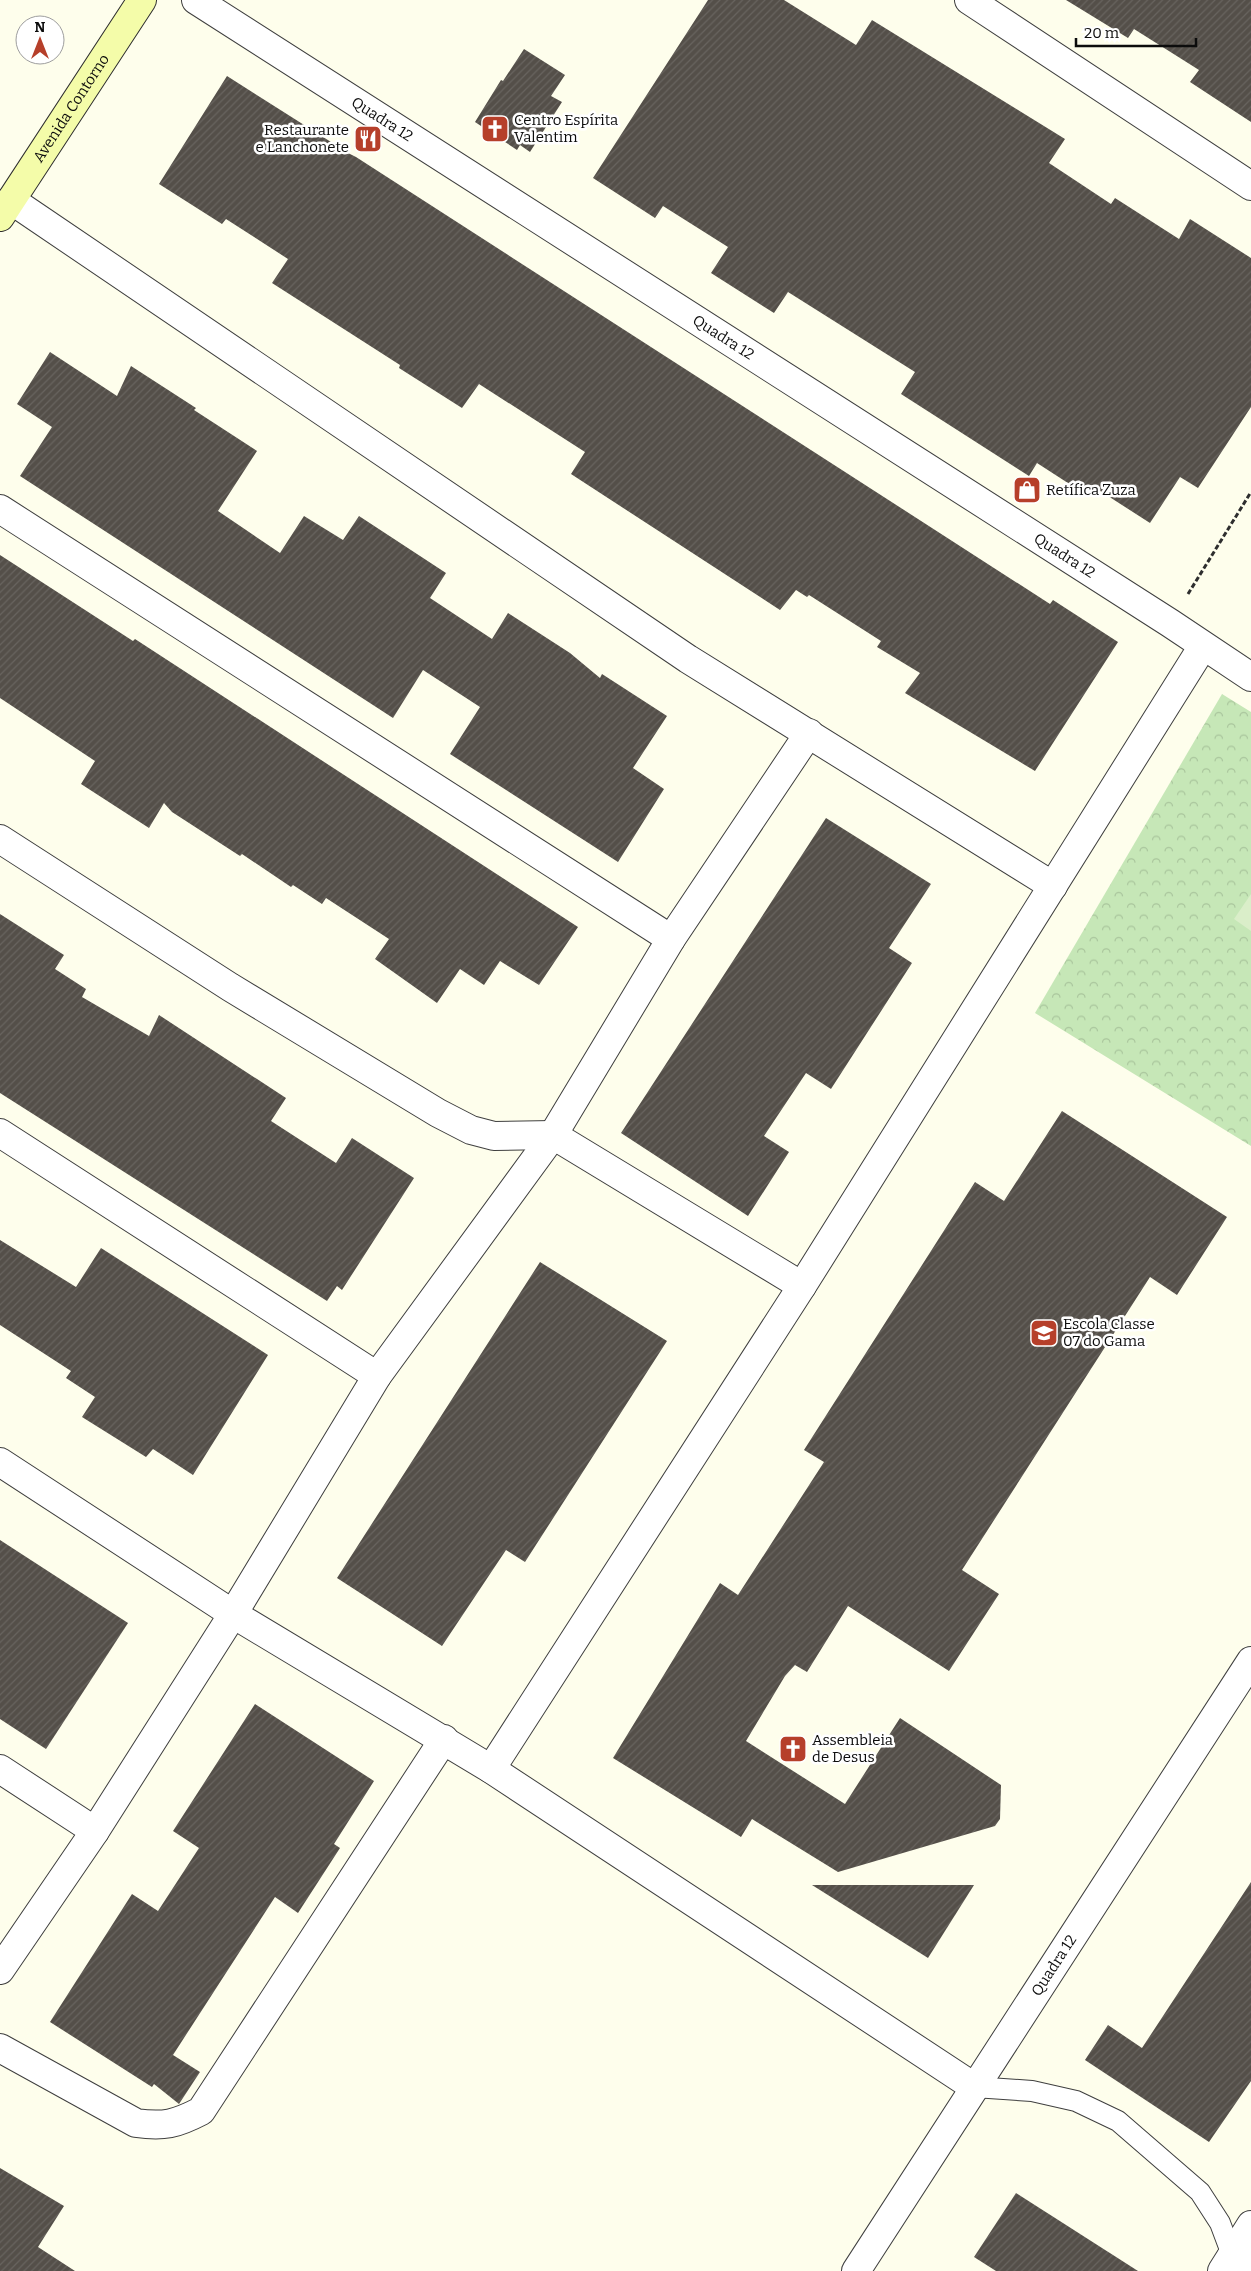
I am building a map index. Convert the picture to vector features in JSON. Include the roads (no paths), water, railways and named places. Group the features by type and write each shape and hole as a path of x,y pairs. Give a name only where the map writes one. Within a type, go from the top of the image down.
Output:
{"street":[{"name":"Avenida Contorno","path":"6,209 142,0"},
{"name":"Quadra 12","path":"196,0 1170,622 1251,677"},
{"path":"969,0 1251,186"},
{"path":"6,209 688,659 1053,886"},
{"path":"0,509 671,939"},
{"path":"491,1768 802,1286 1203,646"},
{"path":"0,1970 95,1831 233,1614 377,1376 553,1135 671,939 809,733"},
{"path":"0,840 230,987 438,1113 471,1130 494,1136 553,1135 802,1286"},
{"path":"0,1133 377,1376"},
{"path":"0,1462 233,1614 444,1738 491,1768 974,2087"},
{"name":"Quadra 12","path":"856,2271 1250,1663"},
{"path":"0,2048 136,2123 158,2126 178,2123 201,2111 444,1738"},
{"path":"0,1769 95,1831"},
{"path":"1235,2264 1251,2225"}],"lane":[{"path":"974,2087 1032,2091 1076,2101 1118,2121 1200,2192 1220,2224 1235,2264"}],"place":[{"name":"Centro Espírita Valentim","path":"495,129"},
{"name":"Restaurante e Lanchonete","path":"368,139"},
{"name":"Retífica Zuza","path":"1027,490"},
{"name":"Escola Classe 07 do Gama","path":"1044,1333"},
{"name":"Assembleia de Desus","path":"793,1749"}]}
